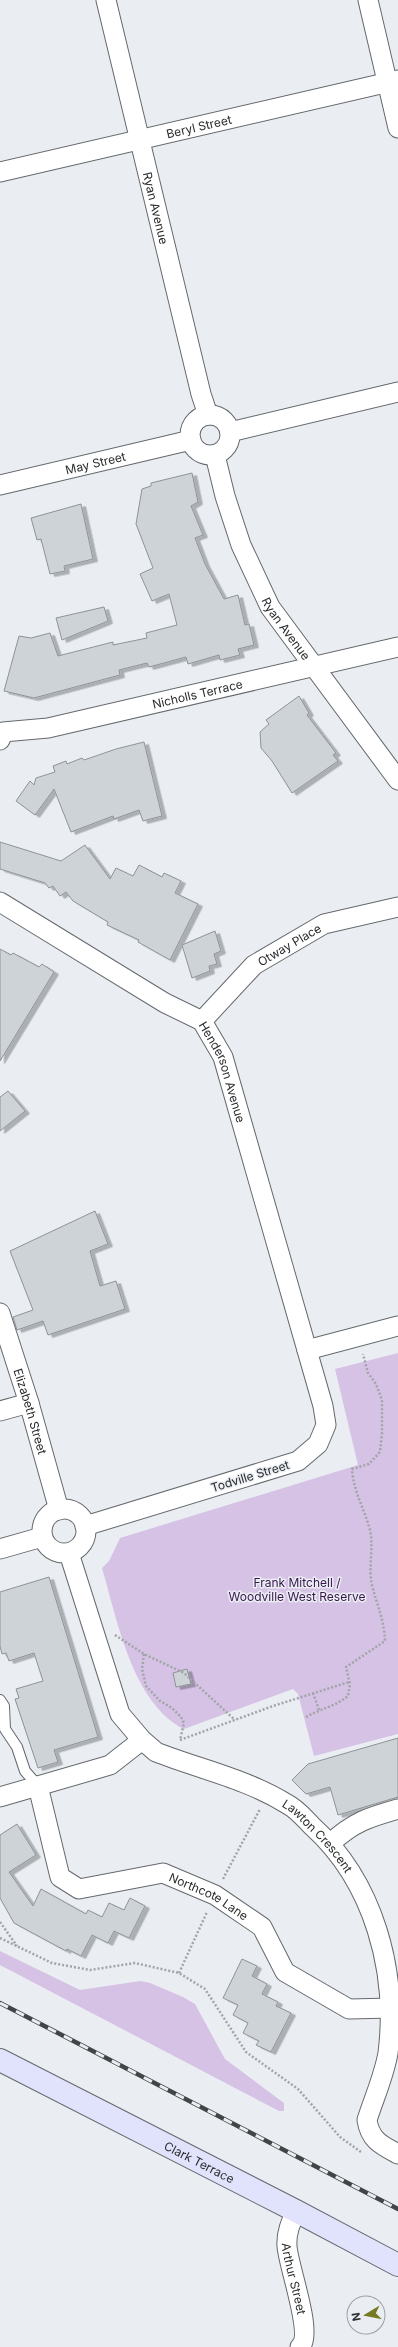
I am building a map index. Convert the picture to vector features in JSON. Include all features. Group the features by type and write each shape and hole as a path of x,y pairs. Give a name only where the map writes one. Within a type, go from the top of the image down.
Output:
{"main road":[{"name":"Clark Terrace","path":"0,2060 296,2211 398,2265"}],"street":[{"name":"Ryan Avenue","path":"106,0 201,394 208,415"},
{"path":"368,0 393,82 398,128"},
{"name":"Beryl Street","path":"0,172 393,82"},
{"path":"230,432 398,392"},
{"path":"208,415 223,419 230,432 228,446 221,453 215,455 199,452 191,440 192,427 196,420 208,415"},
{"name":"May Street","path":"0,485 191,440"},
{"name":"Ryan Avenue","path":"215,455 225,496 241,545 270,606 398,780"},
{"name":"Nicholls Terrace","path":"1,734 48,728 398,647"},
{"name":"Henderson Avenue","path":"0,902 165,1003 202,1021 223,1057 307,1350"},
{"name":"Otway Place","path":"202,1021 254,965 324,924 398,907"},
{"name":"Elizabeth Street","path":"0,1314 29,1402 59,1510"},
{"path":"307,1350 398,1326"},
{"name":"Todville Street","path":"85,1526 298,1461 318,1444 326,1425 307,1350"},
{"path":"0,1411 29,1402"},
{"path":"59,1510 74,1512 80,1516 85,1526 83,1542 79,1548 69,1553 54,1551 48,1547 42,1537 44,1522 48,1516 59,1510"},
{"path":"0,1549 42,1537"},
{"path":"0,1797 110,1765 142,1740 120,1714 69,1553"},
{"name":"Lawton Crescent","path":"142,1740 156,1752 268,1793 289,1805 332,1843 361,1886 382,1936 392,1982 393,2054 367,2120 368,2130 373,2139 398,2154"},
{"name":"Northcote Lane","path":"38,1786 60,1877 79,1889 163,1873 215,1895 262,1927 285,1972 349,2009 392,2008"},
{"path":"332,1843 350,1827 365,1819 398,1809"},
{"name":"Arthur Street","path":"296,2211 288,2229 287,2246 305,2330 300,2347"}],"lane":[{"path":"0,1700 4,1706 5,1730 17,1747 25,1771 38,1786"}],"path":[{"path":"306,1717 319,1710 340,1703 348,1696 349,1682 346,1667 385,1641 384,1621 372,1585 370,1564 370,1532 354,1488 352,1469 369,1464 380,1452 382,1434 382,1400 376,1384 368,1373 363,1354"},
{"path":"115,1635 144,1654 184,1673 236,1720"},
{"path":"144,1654 142,1669 146,1686 160,1701 172,1708 181,1717 184,1723 180,1741 313,1693 349,1682"},
{"path":"313,1693 319,1710"},
{"path":"179,1974 215,1895 268,1793"},
{"path":"0,1922 17,1946"},
{"path":"0,1938 52,1963 90,1970 135,1963 179,1974 205,1988 246,2052 298,2089 340,2137 363,2154"}],"green space":[{"name":"Frank Mitchell / Woodville West Reserve","path":"398,1353 398,1734 314,1756 298,1694 293,1689 184,1729 166,1717 151,1700 139,1680 129,1658 121,1634 102,1568 109,1561 120,1538 358,1465 335,1369"},
{"path":"0,1951 80,1990 140,1981 150,1983 183,1997 195,2004 225,2059 284,2103 284,2111 279,2111 0,1965"}],"building":[{"path":"192,473 198,502 191,506 203,535 195,538 205,564 224,599 238,595 245,625 249,624 254,645 238,649 240,655 220,660 219,655 188,664 186,657 149,667 147,663 119,670 120,675 34,698 4,691 19,636 31,638 50,633 58,656 113,642 113,645 147,638 146,633 177,625 169,594 152,601 140,574 153,568 136,524 142,489 151,486 151,483"},
{"path":"81,504 93,559 64,566 65,571 50,574 41,539 37,540 31,518"},
{"path":"104,607 108,621 62,640 56,618"},
{"path":"299,696 309,713 307,715 336,753 333,755 338,761 292,793 272,761 261,748 260,732 269,724 266,720"},
{"path":"144,742 162,816 143,821 139,810 114,819 113,816 71,832 54,789 35,815 16,801 30,781 34,785 36,778 55,772 53,766 66,761 67,764 82,758 84,760 116,749"},
{"path":"0,842 61,861 85,845 110,879 116,868 133,876 139,865 162,877 164,873 181,881 175,893 198,904 170,960 138,942 139,940 107,925 108,922 73,901 66,892 60,896 53,886 49,888 45,883 0,869"},
{"path":"215,931 221,951 214,954 217,964 209,966 210,971 192,978 182,945"},
{"path":"0,949 11,955 13,953 39,967 42,964 54,972 0,1061"},
{"path":"8,1091 25,1111 0,1131 0,1097"},
{"path":"95,1211 108,1244 90,1251 100,1286 116,1281 125,1309 48,1335 43,1321 17,1330 13,1317 33,1310 10,1251"},
{"path":"49,1577 98,1737 54,1750 58,1762 38,1768 15,1699 19,1698 16,1689 43,1681 34,1653 9,1661 6,1653 2,1654 0,1646 0,1592"},
{"path":"187,1669 191,1684 176,1687 173,1673"},
{"path":"398,1738 398,1797 338,1815 330,1787 306,1794 292,1780 308,1764"},
{"path":"17,1824 36,1855 9,1872 33,1906 41,1889 86,1914 88,1910 102,1917 109,1903 124,1910 130,1898 145,1906 129,1938 114,1931 108,1943 92,1935 81,1956 67,1949 66,1951 14,1923 0,1898 0,1835"},
{"path":"242,1959 257,1966 252,1976 267,1984 262,1994 278,2002 276,2006 291,2013 271,2052 256,2045 259,2041 243,2033 248,2023 233,2015 238,2005 223,1998"}],"railway":[{"path":"0,2003 398,2209"}]}
